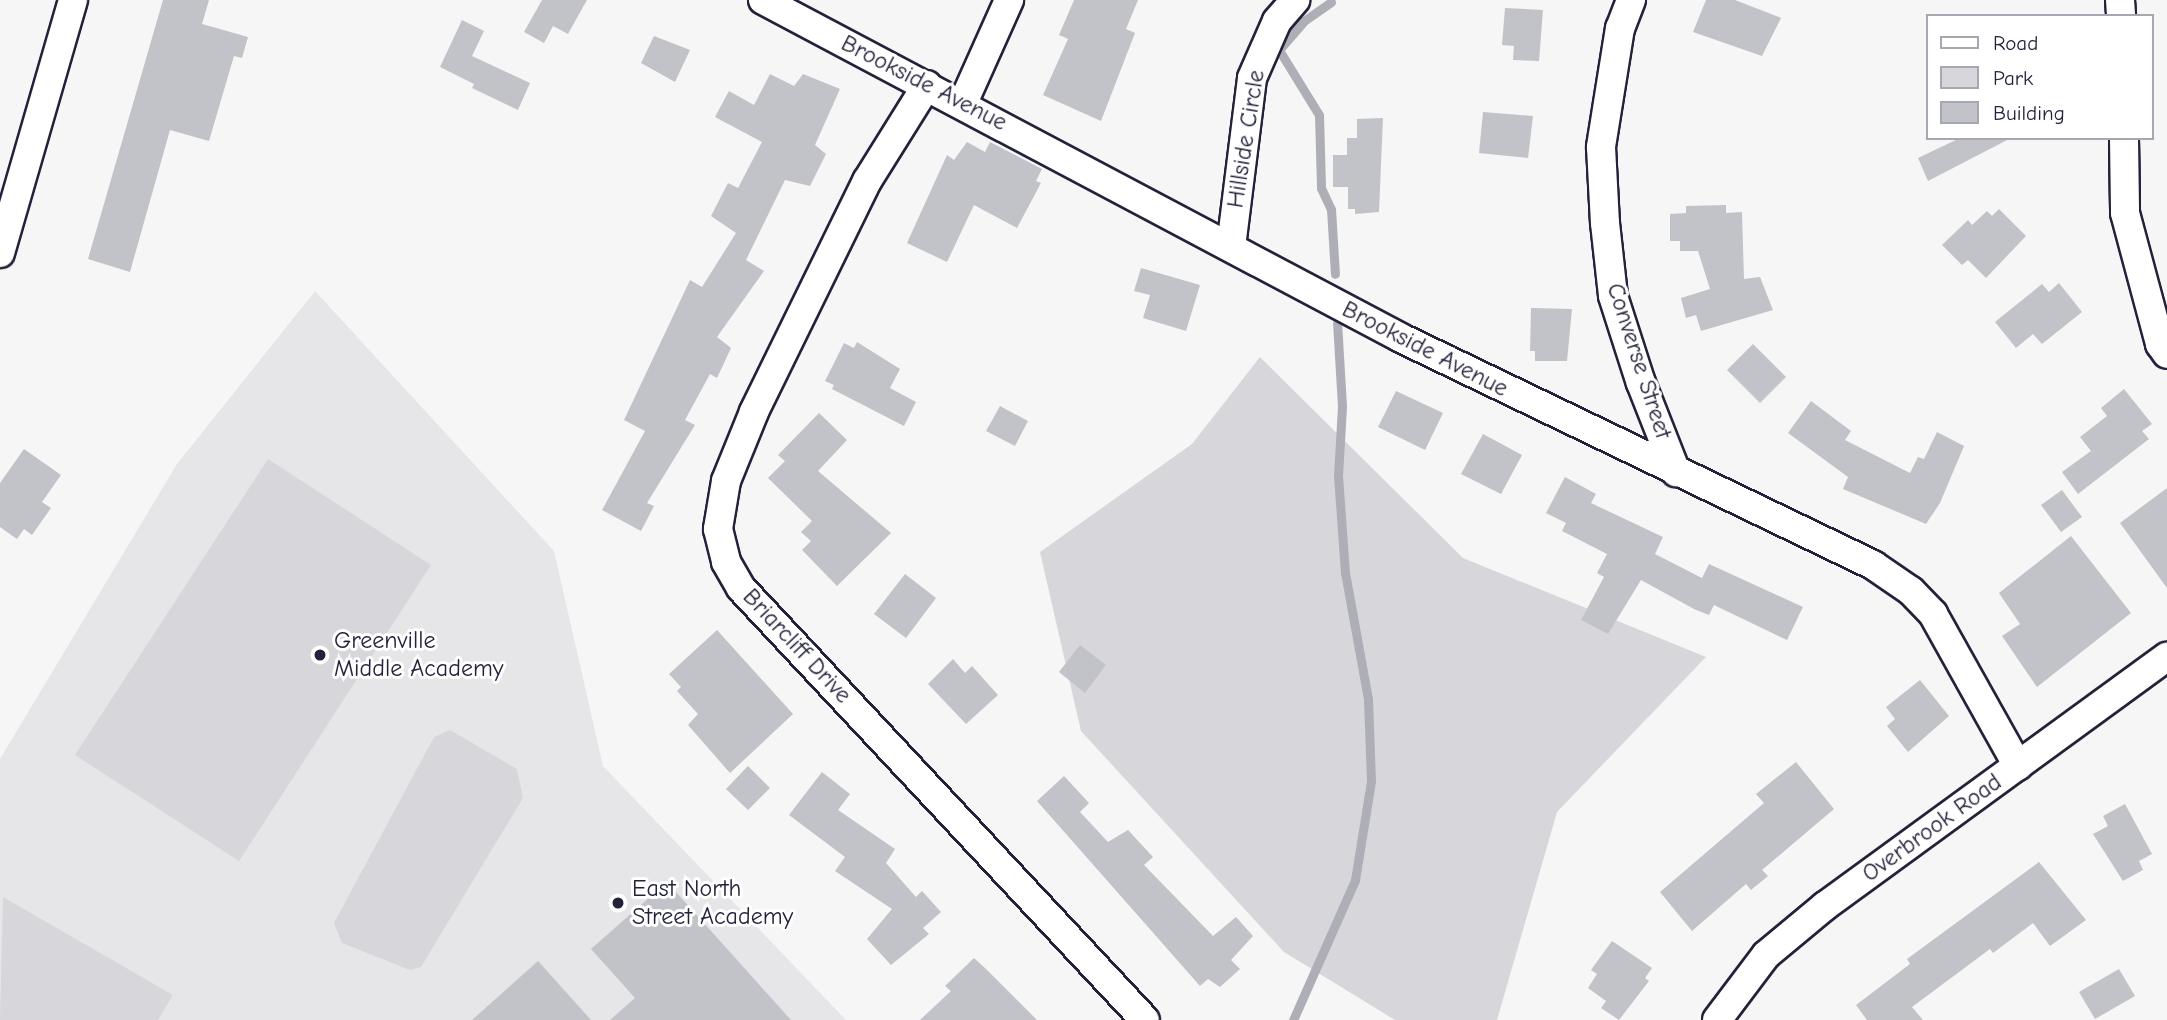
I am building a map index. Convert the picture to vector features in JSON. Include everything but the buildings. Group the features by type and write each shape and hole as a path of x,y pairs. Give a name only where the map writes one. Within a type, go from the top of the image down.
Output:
{"street":[{"path":"0,253 73,0"},
{"name":"Brookside Avenue","path":"762,0 964,103 1231,247 1543,410 1873,565 1911,591 1933,614 1959,656 2018,766"},
{"path":"964,103 1009,0"},
{"name":"Hillside Circle","path":"1231,247 1252,78 1277,21 1295,0"},
{"name":"Converse Street","path":"1630,0 1620,28 1601,147 1605,223 1613,296 1676,471"},
{"name":"Briarcliff Drive","path":"927,85 867,181 754,412 726,481 718,529 726,562 741,588 1145,1020"},
{"path":"2123,140 2125,213 2160,344 2167,355"},
{"name":"Overbrook Road","path":"1717,1020 1739,985 1784,940 2167,657"}],"shaded area":[{"name":"Greenville Middle Academy","path":"315,291 554,551 603,766 846,1020 0,1020 0,759 177,464"}],"green space":[{"path":"1260,357 1463,558 1706,657 1557,812 1497,1020 1395,1020 1284,952 1081,731 1040,552 1192,444"},
{"path":"268,459 431,565 239,861 75,755"},
{"path":"450,730 517,769 523,798 421,967 410,970 342,943 334,923 434,737"},
{"path":"3,897 173,995 158,1020 0,1020"}],"waterway":[{"path":"1331,2 1304,21 1279,50 1319,115 1321,188 1331,209 1335,274"},
{"path":"1293,1020 1355,880 1371,781 1368,699 1345,573 1338,476 1342,406 1337,323"}],"place":[{"name":"Greenville Middle Academy","path":"320,655"},
{"name":"East North Street Academy","path":"618,903"}]}
